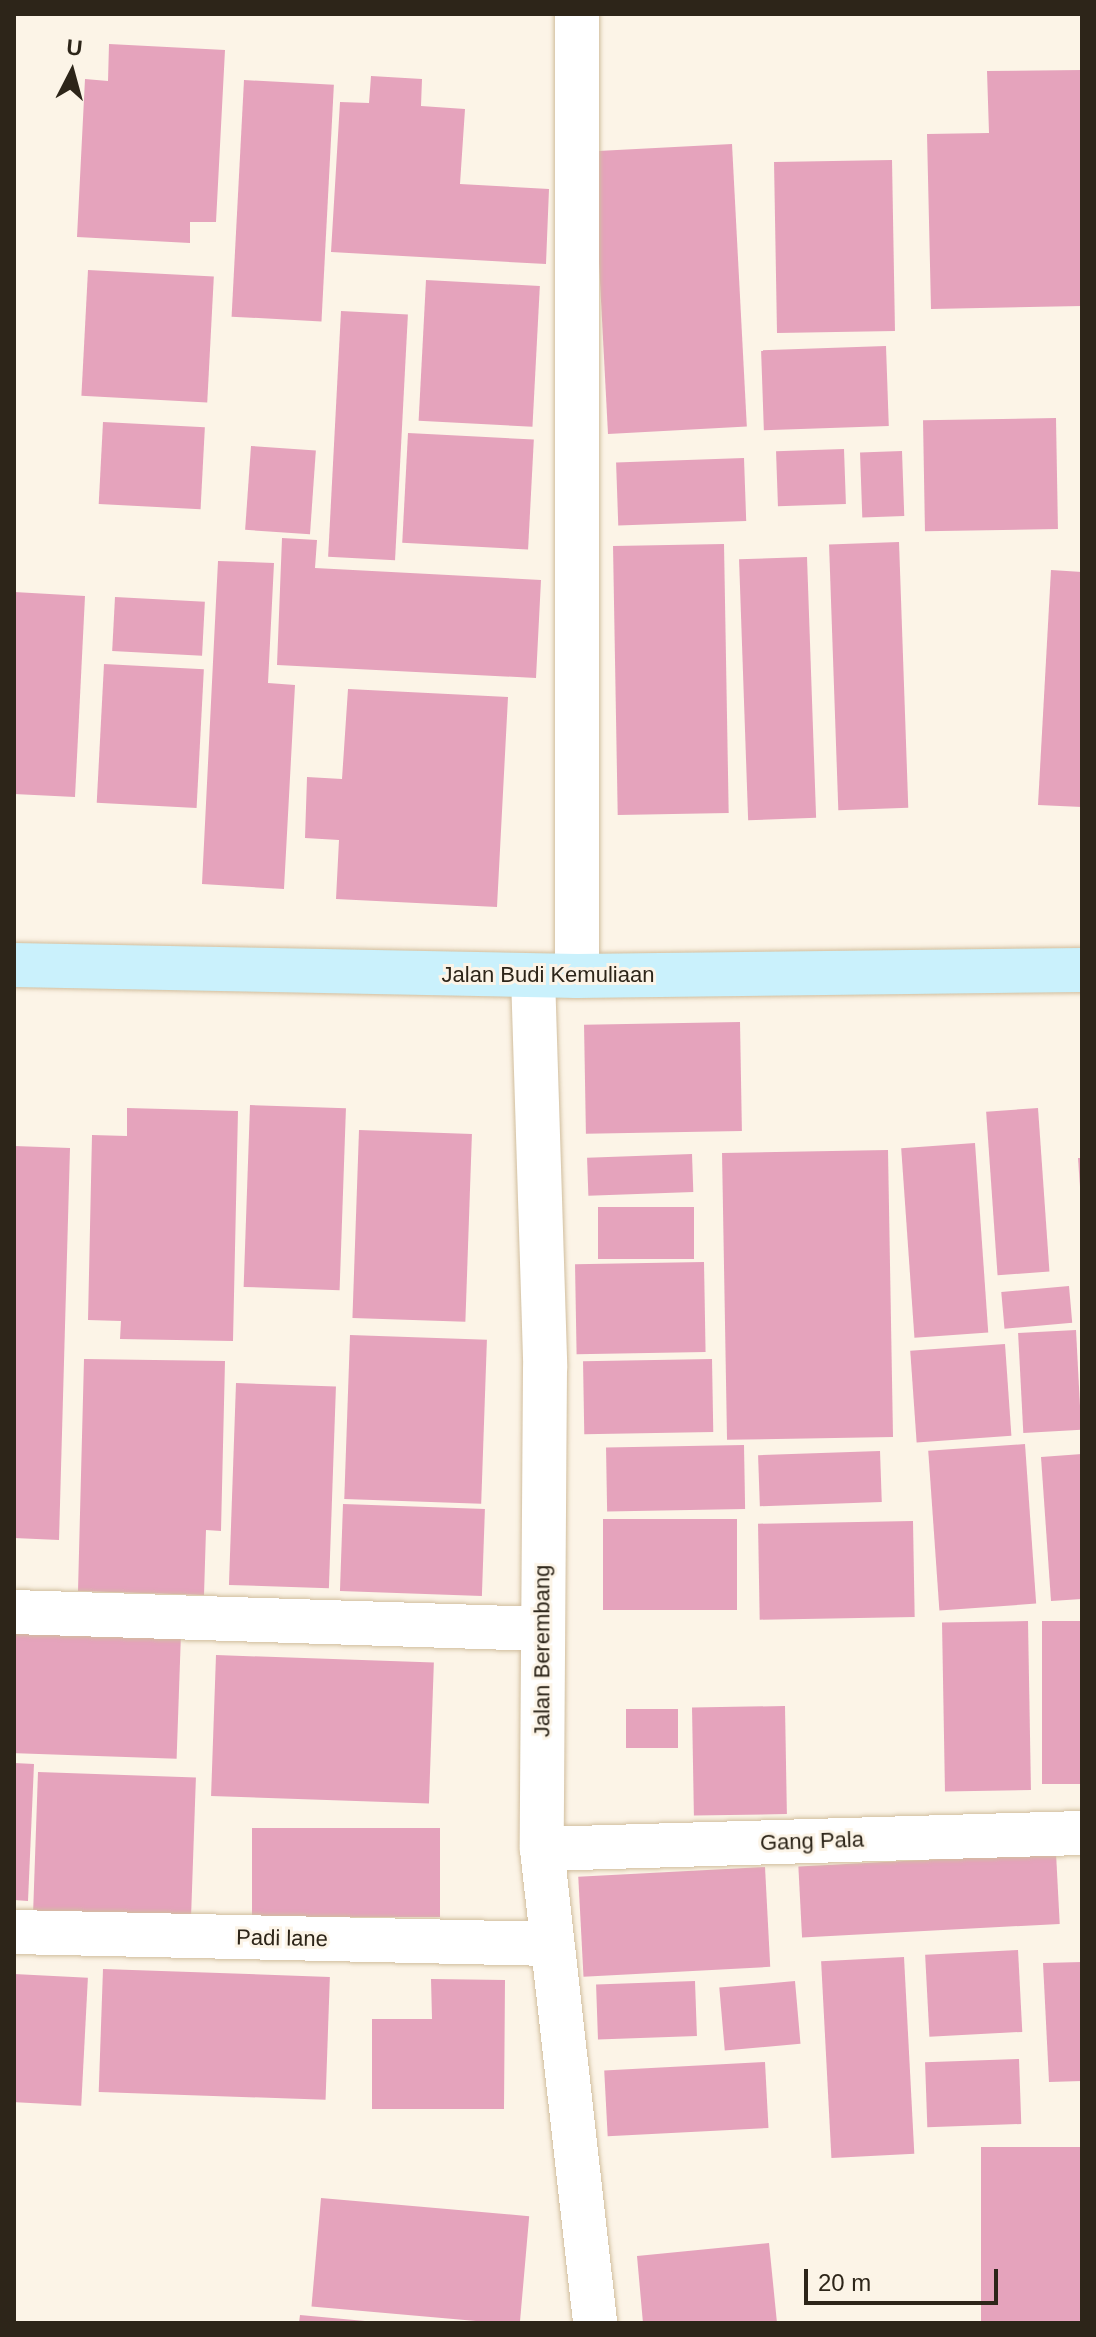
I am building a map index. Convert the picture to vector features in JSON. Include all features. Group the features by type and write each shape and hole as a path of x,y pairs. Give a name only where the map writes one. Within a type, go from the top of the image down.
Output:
{"street":[{"path":"577,14 577,976"},
{"name":"Jalan Budi Kemuliaan","path":"14,965 533,976 1082,970"},
{"name":"Jalan Berembang","path":"533,976 545,1368 542,1849 595,2323"},
{"path":"14,1612 542,1629"},
{"name":"Gang Pala","path":"542,1849 1082,1833"},
{"name":"Padi lane","path":"14,1932 551,1944"}],"building":[{"path":"109,44 225,50 216,222 190,222 190,243 77,237 85,79 108,81"},
{"path":"1082,70 1082,306 931,309 927,134 989,133 987,71"},
{"path":"371,76 422,79 421,106 465,109 460,184 549,189 546,264 331,252 340,102 369,103"},
{"path":"244,80 334,85 321,321 232,317"},
{"path":"732,144 747,427 608,434 593,151"},
{"path":"892,160 895,331 777,333 774,162"},
{"path":"88,270 214,277 207,402 81,396"},
{"path":"426,280 540,286 532,427 419,421"},
{"path":"341,311 408,315 395,560 328,557"},
{"path":"886,346 889,426 764,430 761,350"},
{"path":"1056,418 1058,529 925,531 923,420"},
{"path":"103,422 205,427 201,509 99,504"},
{"path":"408,433 534,440 528,549 402,543"},
{"path":"251,446 316,451 310,534 245,530"},
{"path":"844,449 846,504 778,506 776,451"},
{"path":"902,451 904,516 862,517 860,452"},
{"path":"744,458 746,521 618,525 616,462"},
{"path":"282,538 317,540 315,568 541,580 536,678 277,665"},
{"path":"899,542 908,808 838,810 829,544"},
{"path":"724,544 729,813 618,815 613,546"},
{"path":"807,557 816,818 748,820 739,559"},
{"path":"218,561 274,563 268,683 295,685 284,889 202,884"},
{"path":"1051,570 1082,572 1082,807 1038,805"},
{"path":"14,592 85,596 75,797 14,794"},
{"path":"115,597 205,602 202,656 112,651"},
{"path":"104,664 204,669 197,808 97,803"},
{"path":"348,689 508,697 497,907 336,899 339,840 305,838 307,777 342,779"},
{"path":"740,1022 742,1131 586,1134 584,1025"},
{"path":"250,1105 346,1108 340,1290 244,1287"},
{"path":"127,1108 238,1111 233,1341 120,1339 121,1321 88,1320 92,1135 127,1136"},
{"path":"1038,1108 1049,1272 998,1275 986,1112"},
{"path":"359,1130 472,1134 465,1322 352,1318"},
{"path":"975,1143 988,1333 914,1338 901,1148"},
{"path":"14,1146 70,1148 59,1540 14,1538"},
{"path":"888,1150 893,1437 727,1440 722,1153"},
{"path":"692,1154 693,1192 588,1196 587,1158"},
{"path":"1078,1158 1082,1158 1082,1187 1080,1187"},
{"path":"598,1207 694,1207 694,1259 598,1259"},
{"path":"704,1262 706,1352 577,1354 575,1264"},
{"path":"1069,1286 1072,1323 1004,1329 1001,1292"},
{"path":"1076,1330 1081,1430 1023,1433 1018,1333"},
{"path":"350,1335 487,1340 481,1504 344,1499"},
{"path":"1005,1344 1011,1436 917,1442 910,1351"},
{"path":"84,1359 225,1361 221,1531 206,1530 204,1595 78,1591"},
{"path":"712,1359 713,1432 584,1434 583,1361"},
{"path":"236,1383 336,1386 329,1588 229,1585"},
{"path":"1025,1444 1036,1604 939,1610 928,1451"},
{"path":"744,1445 745,1509 607,1511 606,1447"},
{"path":"880,1451 882,1502 760,1506 758,1455"},
{"path":"1082,1454 1082,1599 1051,1601 1041,1457"},
{"path":"343,1504 485,1509 482,1596 340,1591"},
{"path":"603,1519 737,1519 737,1610 603,1610"},
{"path":"913,1521 915,1617 760,1620 758,1524"},
{"path":"1028,1621 1031,1790 945,1791 942,1623"},
{"path":"1042,1621 1082,1621 1082,1784 1042,1784"},
{"path":"14,1630 181,1636 177,1759 14,1753"},
{"path":"216,1655 434,1663 429,1804 211,1796"},
{"path":"785,1706 787,1814 694,1816 692,1708"},
{"path":"626,1709 678,1709 678,1748 626,1748"},
{"path":"14,1763 34,1764 28,1901 14,1900"},
{"path":"38,1772 196,1778 191,1918 33,1913"},
{"path":"252,1828 440,1828 440,1917 252,1917"},
{"path":"1056,1853 1060,1924 802,1937 798,1867"},
{"path":"765,1867 770,1967 583,1977 578,1877"},
{"path":"1018,1950 1022,2032 929,2037 925,1955"},
{"path":"904,1957 914,2154 831,2158 821,1961"},
{"path":"1082,1962 1082,2081 1049,2082 1043,1963"},
{"path":"103,1969 330,1977 326,2100 99,2092"},
{"path":"14,1974 88,1978 81,2106 14,2102"},
{"path":"431,1979 505,1980 504,2109 372,2109 372,2019 432,2019"},
{"path":"695,1981 697,2036 598,2039 596,1984"},
{"path":"795,1981 800,2044 725,2050 719,1988"},
{"path":"1019,2059 1021,2124 927,2127 925,2062"},
{"path":"765,2062 768,2128 608,2136 604,2070"},
{"path":"981,2147 1082,2147 1082,2323 981,2323"},
{"path":"321,2198 529,2216 520,2323 312,2307"},
{"path":"769,2243 777,2323 643,2323 637,2256"},
{"path":"300,2315 365,2321 365,2323 299,2323"}]}
